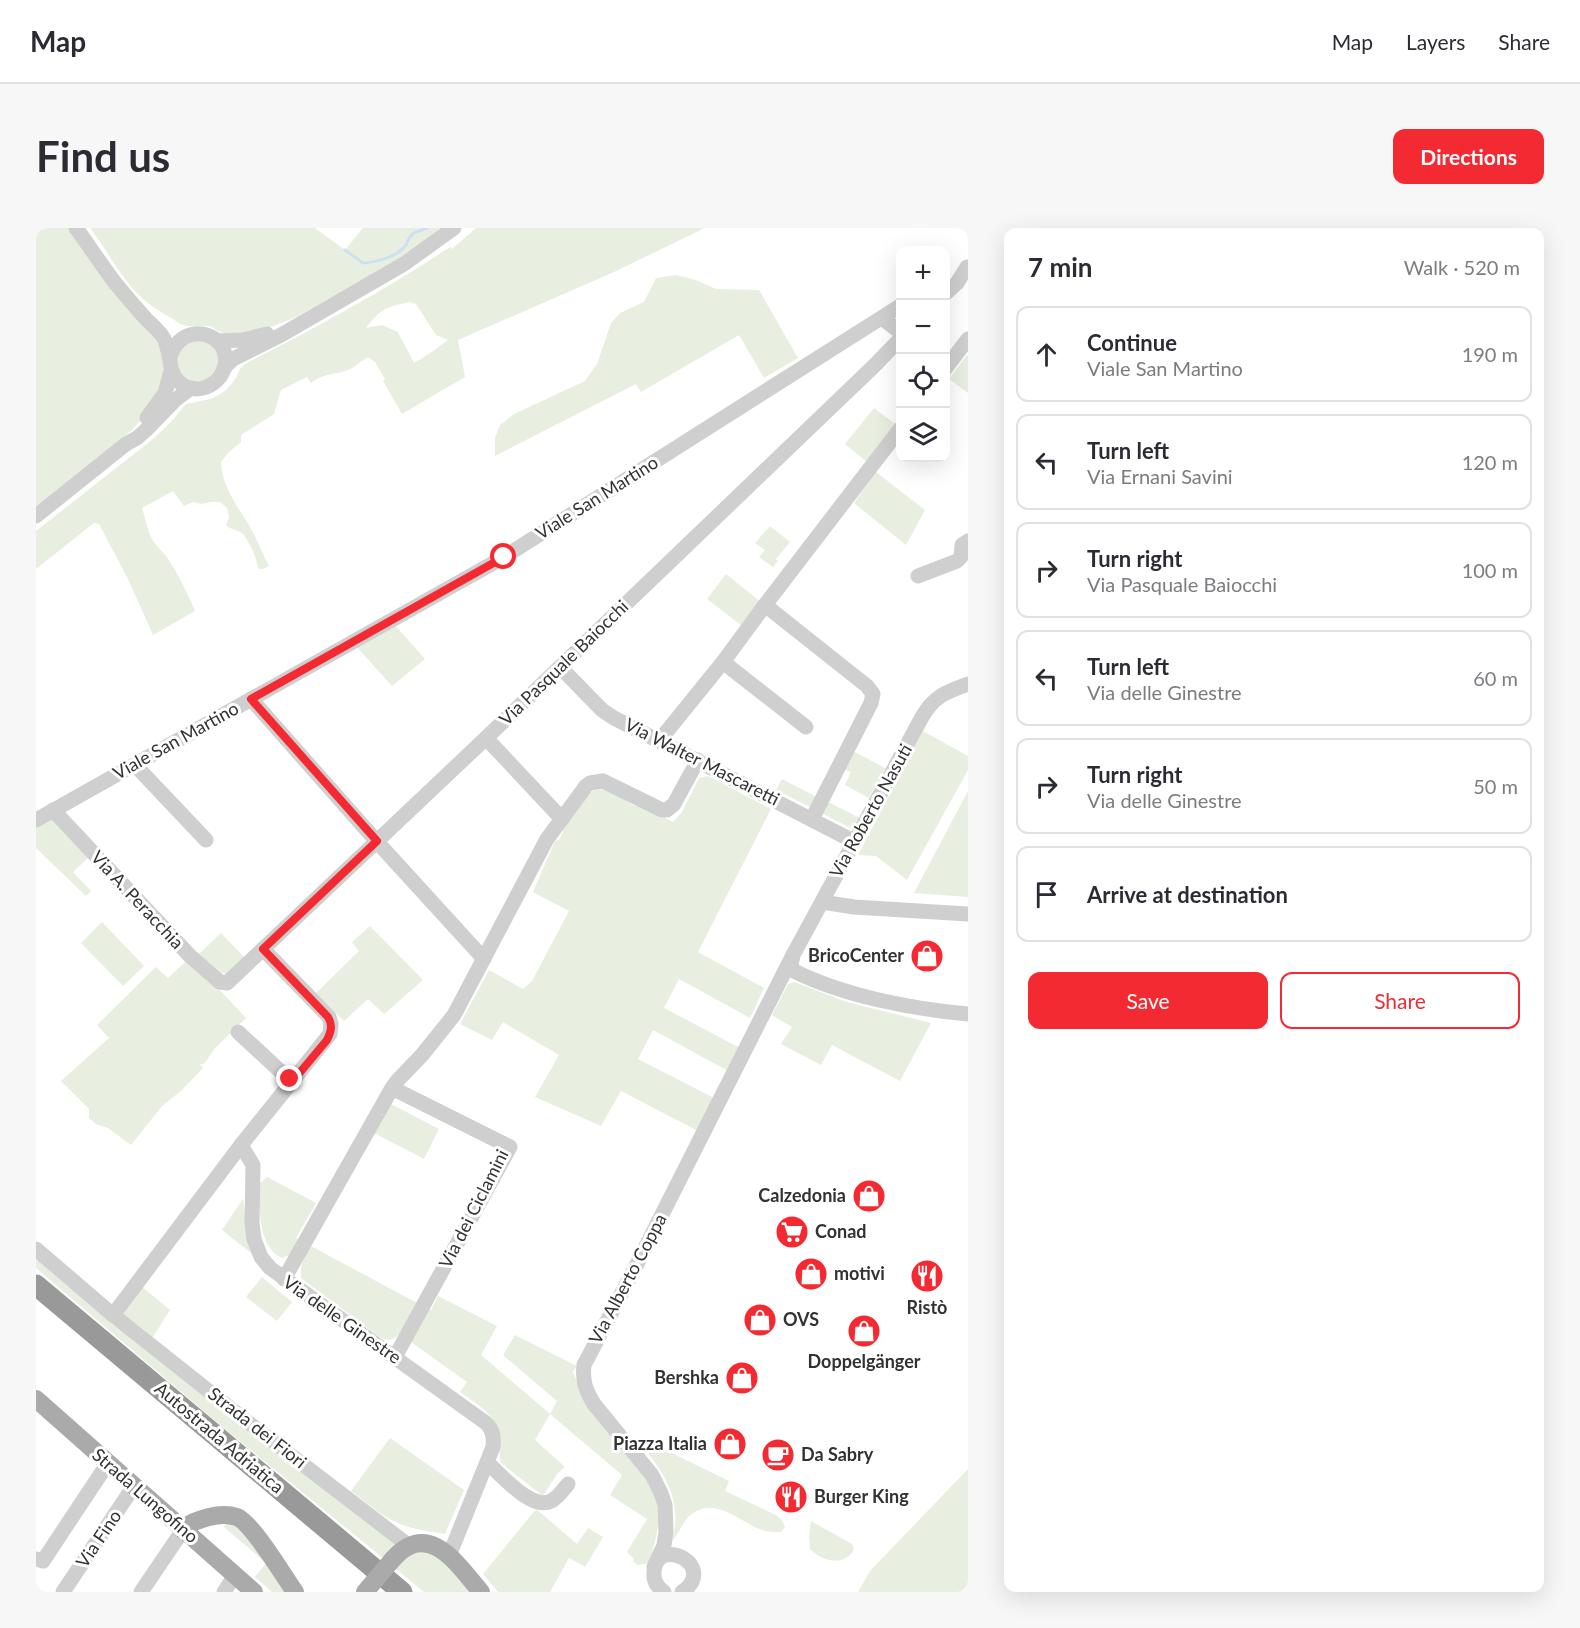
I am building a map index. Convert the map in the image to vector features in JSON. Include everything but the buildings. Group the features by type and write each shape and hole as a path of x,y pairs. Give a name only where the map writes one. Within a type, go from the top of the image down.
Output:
{"highway":[{"name":"Autostrada Adriatica","path":"36,1284 402,1592"},
{"name":"Autostrada Adriatica","path":"36,1303 380,1592"}],"main road":[{"name":"Strada Lungofino","path":"36,1400 254,1592"},
{"path":"183,1530 189,1524 215,1516 230,1516 242,1521 257,1538 295,1592"},
{"path":"365,1592 408,1545 424,1543 435,1546 449,1556 481,1592"}],"street":[{"path":"76,228 117,285 163,337 179,382 198,389 212,385 233,358 281,335 404,264 454,228"},
{"path":"950,276 967,267"},
{"path":"950,289 967,267"},
{"path":"130,299 173,330 187,336"},
{"name":"Viale San Martino","path":"36,820 504,557 896,309"},
{"path":"882,318 896,329"},
{"path":"217,341 243,340 298,324"},
{"path":"126,444 165,393 173,348 179,341 195,333 210,337 217,341 224,353 225,367"},
{"path":"950,362 968,339"},
{"name":"Via Pasquale Baiocchi","path":"225,984 486,738 896,343"},
{"path":"36,516 146,430 175,400 191,388"},
{"path":"659,741 723,662 896,434"},
{"path":"918,576 957,561 961,557 962,545 968,541"},
{"path":"765,605 867,686 873,694 871,703 812,819"},
{"path":"723,662 806,727"},
{"name":"Via Walter Mascaretti","path":"560,666 608,714 855,842"},
{"name":"Via Roberto Nasuti","path":"793,956 927,709 940,695 968,684"},
{"path":"251,699 484,958"},
{"path":"486,738 561,819"},
{"path":"284,1279 392,1088 454,1015 547,839 586,786 603,781 662,810 667,810 674,804 698,760"},
{"path":"135,765 206,840"},
{"name":"Via A. Peracchia","path":"53,810 190,956 215,979 225,984"},
{"path":"822,902 854,907 968,914"},
{"path":"113,1315 241,1145 330,1034 331,1023 328,1017 263,949"},
{"path":"793,956 791,965 794,971 809,978 877,999 968,1014"},
{"name":"Via Alberto Coppa","path":"655,1583 666,1532 661,1493 652,1475 590,1398 584,1383 584,1365 793,956"},
{"path":"776,987 794,976 809,978"},
{"path":"238,1032 292,1082"},
{"name":"Via dei Ciclamini","path":"392,1088 510,1147 395,1358"},
{"name":"Via delle Ginestre","path":"241,1145 253,1165 252,1223 257,1249 270,1268 491,1428 494,1441 488,1463 449,1556"},
{"name":"Strada dei Fiori","path":"36,1248 113,1315 408,1545"},
{"path":"36,1559 43,1561 108,1463"},
{"path":"488,1463 533,1501 541,1503 553,1500 568,1484"},
{"name":"Via Fino","path":"63,1592 134,1486"},
{"path":"141,1592 183,1530"},
{"path":"655,1583 661,1559 670,1555 681,1556 686,1559 693,1570 691,1583 682,1592"},
{"path":"224,1592 235,1575"}],"green space":[{"path":"36,228 68,228 107,282 153,336 161,349 165,376 144,416 131,431 36,507"},
{"path":"90,228 315,228 345,250 363,228 444,228 396,262 294,318 260,331 230,335 210,326 182,325 147,303 128,283"},
{"path":"476,228 705,228 614,272 458,340 465,377 402,414 375,362 368,357 348,370 325,376 311,383 307,377 281,390 274,414 241,435 241,442 221,462 227,488 253,532 269,566 259,569 251,546 244,536 226,525 229,518 227,508 220,502 202,504 193,502 184,506 173,491 142,508 152,539 171,563 195,611 153,635 128,579 99,524 94,523 36,569 36,531 153,439 186,404 219,395 234,381 245,364 400,279 450,247 452,249","holes":["409,302 416,304 436,335 448,340 414,363 398,332 382,325 366,328 375,317 389,307"]},
{"path":"676,275 696,280 716,289 759,290 798,358 764,378 739,335 641,392 636,384 495,456 495,438 500,425 514,414 585,381 597,364 611,323 620,313 644,302 656,278"},
{"path":"199,339 213,345 220,359 216,374 198,384 180,376 175,361 180,347"},
{"path":"967,355 968,393 950,378"},
{"path":"874,408 895,424 867,462 845,444"},
{"path":"876,472 925,510 906,545 854,503"},
{"path":"770,526 790,542 776,559 778,561 773,567 759,557 765,550 755,543"},
{"path":"726,574 762,603 742,626 707,599"},
{"path":"394,624 425,659 392,686 356,646"},
{"path":"923,731 968,756 968,770 907,880 876,856 858,855"},
{"path":"853,751 885,768 869,798 845,785 851,772 844,769"},
{"path":"708,776 771,809 698,952 764,988 750,1018 679,979 664,1008 740,1048 728,1071 653,1030 638,1059 714,1098 698,1131 621,1091 601,1126 535,1097 559,1055 503,1022 492,1040 460,1024 489,970 523,989 532,981 569,911 533,892 555,841 559,840 563,829 589,794 594,790 606,790 635,806 637,804 673,822 682,812 699,778"},
{"path":"782,779 817,797 812,808 776,790"},
{"path":"968,791 968,897 914,893"},
{"path":"826,801 862,819 855,830 823,814 822,810"},
{"path":"55,816 91,855 73,872 91,891 86,896 36,848 36,827"},
{"path":"102,922 144,966 123,986 81,943"},
{"path":"370,926 423,980 384,1014 368,999 344,1021 316,993 359,951 352,942"},
{"path":"221,933 245,958 226,974 199,954"},
{"path":"185,962 213,983 246,1018 215,1048 204,1064 200,1064 203,1068 182,1090 162,1106 131,1145 108,1128 96,1124 89,1118 89,1109 61,1081 109,1038 97,1025 156,967 168,978"},
{"path":"794,982 847,1002 931,1023 900,1081 832,1045 821,1065 781,1044 792,1027 772,1015 788,984"},
{"path":"391,1104 439,1129 424,1159 374,1133"},
{"path":"267,1177 316,1203 296,1238 302,1241 293,1254 282,1258 274,1253 264,1236 259,1203 259,1184"},
{"path":"243,1199 251,1253 222,1230"},
{"path":"309,1245 419,1304 402,1336 399,1334 389,1340 381,1338 301,1278 301,1267"},
{"path":"36,1253 396,1543 383,1558 220,1425 36,1268"},
{"path":"262,1277 292,1302 277,1321 246,1297"},
{"path":"141,1286 170,1310 153,1337 121,1312"},
{"path":"438,1296 497,1326 481,1355 550,1414 535,1440 565,1467 557,1474 543,1496 501,1463 500,1438 494,1421 484,1410 460,1392 467,1382 411,1342"},
{"path":"515,1335 577,1366 573,1372 579,1387 654,1489 658,1526 649,1563 638,1565 633,1562 634,1559 627,1552 647,1519 610,1495 622,1475 550,1414 557,1401 503,1355"},
{"path":"390,1438 464,1490 445,1534 398,1523 380,1513 351,1491"},
{"path":"647,1441 729,1481 725,1491 776,1515 785,1527 781,1532 764,1531 719,1509 701,1509 689,1517 672,1541 675,1527 674,1502 665,1478 642,1446"},
{"path":"968,1469 968,1592 858,1592 870,1571"},
{"path":"536,1509 577,1544 588,1528 603,1537 585,1567 569,1558 550,1592 498,1592 483,1574"},
{"path":"811,1521 852,1544 854,1549 850,1555 845,1559 833,1561 821,1557 810,1549"},
{"path":"233,1522 292,1592 272,1592 255,1577 266,1563 224,1527"},
{"path":"428,1547 478,1592 424,1592 395,1568 412,1550"}],"waterway":[{"path":"345,250 363,263 380,260 397,253 406,245 412,234 427,228"}],"place":[{"name":"BricoCenter","path":"927,956"},
{"name":"Calzedonia","path":"869,1196"},
{"name":"Conad","path":"792,1232"},
{"name":"motivi","path":"811,1274"},
{"name":"Ristò","path":"927,1276"},
{"name":"OVS","path":"760,1320"},
{"name":"Doppelgänger","path":"864,1331"},
{"name":"Bershka","path":"742,1378"},
{"name":"Piazza Italia","path":"730,1444"},
{"name":"Da Sabry","path":"778,1455"},
{"name":"Burger King","path":"791,1497"}],"route":[{"path":"290,1079 292,1082 327,1040 331,1023 328,1017 263,949 377,841 260,712 251,699 504,557"}]}
